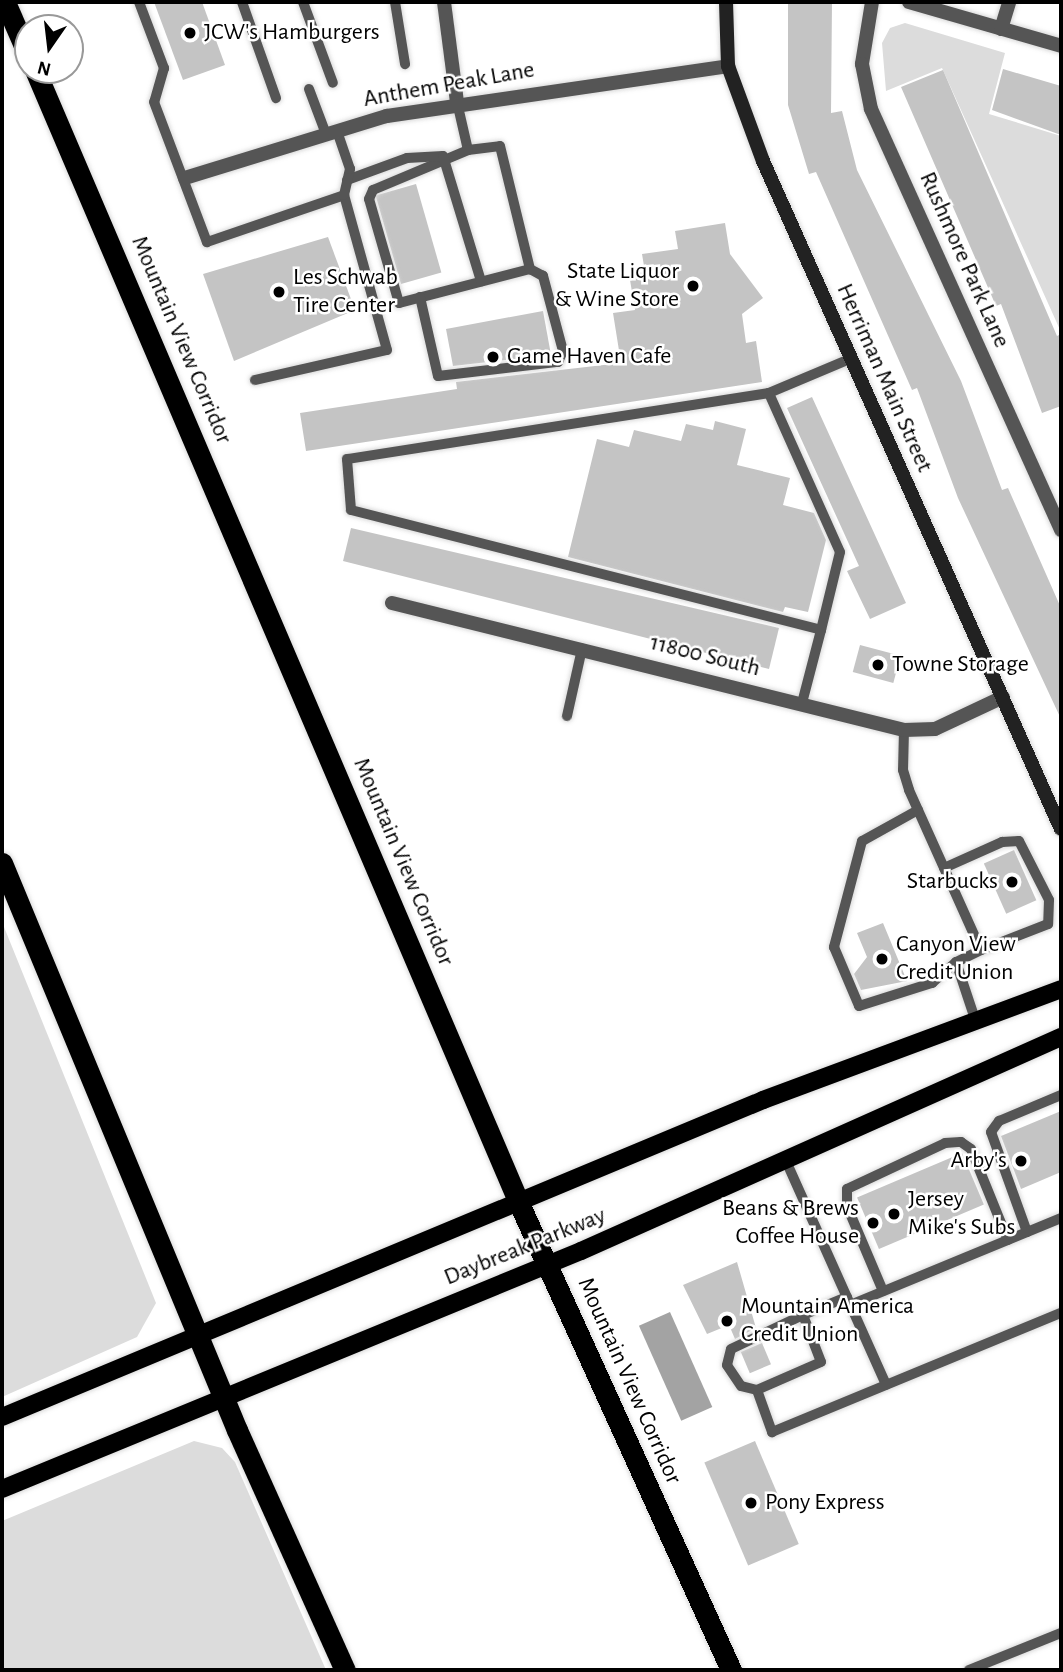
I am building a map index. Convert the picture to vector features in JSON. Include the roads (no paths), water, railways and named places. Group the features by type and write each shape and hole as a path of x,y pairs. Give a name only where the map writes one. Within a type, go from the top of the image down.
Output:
{"highway":[{"path":"5,2 14,23"},
{"name":"Mountain View Corridor","path":"41,84 519,1200 730,1670"},
{"path":"2,863 197,1334 345,1670"}],"main road":[{"name":"Daybreak Parkway","path":"2,1417 519,1200 975,1019 1061,989"},
{"name":"Daybreak Parkway","path":"2,1489 548,1265 1061,1037"}],"street":[{"path":"444,2 457,102"},
{"name":"Herriman Main Street","path":"726,2 728,66 850,359 1061,829"},
{"name":"Rushmore Park Lane","path":"872,2 862,64 871,109 1061,530"},
{"path":"909,2 1061,46"},
{"path":"1001,29 1009,2"},
{"name":"Anthem Peak Lane","path":"185,177 332,132 457,102 728,66"},
{"name":"11800 South","path":"392,603 904,730 934,729 1003,697"}],"lane":[{"path":"139,2 164,68 155,102 207,242 344,195"},
{"path":"242,2 276,99"},
{"path":"303,2 333,83"},
{"path":"395,3 405,64"},
{"path":"255,380 387,350 344,195 350,169 309,89"},
{"path":"457,102 468,150"},
{"path":"347,180 407,158 443,156 499,146 530,269"},
{"path":"443,156 481,281"},
{"path":"420,297 438,376 558,362 563,351 542,276 530,269 481,281 420,297 398,303 369,199 373,190 443,156"},
{"path":"821,630 351,510 347,459 769,393 850,359"},
{"path":"769,393 840,552 802,704"},
{"path":"567,716 582,649"},
{"path":"904,730 902,770 981,950"},
{"path":"918,810 879,829 862,841 834,947 842,976 859,1006 932,982 943,969 956,961 1048,923 1049,900 1020,841 1002,842 944,868"},
{"path":"956,961 975,1019"},
{"path":"1027,1232 991,1132 999,1121 1061,1095"},
{"path":"883,1291 845,1195 857,1180 933,1149 961,1142 971,1149 1008,1240"},
{"path":"786,1161 886,1385"},
{"path":"803,1315 821,1362 757,1390 741,1386 727,1365 731,1349 803,1315 883,1291 1061,1218"},
{"path":"757,1390 772,1432 1061,1313"},
{"path":"969,1670 1061,1633"}],"place":[{"name":"JCW's Hamburgers","path":"190,33"},
{"name":"State Liquor & Wine Store","path":"693,286"},
{"name":"Les Schwab Tire Center","path":"279,292"},
{"name":"Game Haven Cafe","path":"493,357"},
{"name":"Towne Storage","path":"878,665"},
{"name":"Starbucks","path":"1012,882"},
{"name":"Canyon View Credit Union","path":"882,959"},
{"name":"Arby's","path":"1021,1161"},
{"name":"Jersey Mike's Subs","path":"894,1214"},
{"name":"Beans & Brews Coffee House","path":"873,1223"},
{"name":"Mountain America Credit Union","path":"727,1321"},
{"name":"Pony Express","path":"751,1503"}]}
